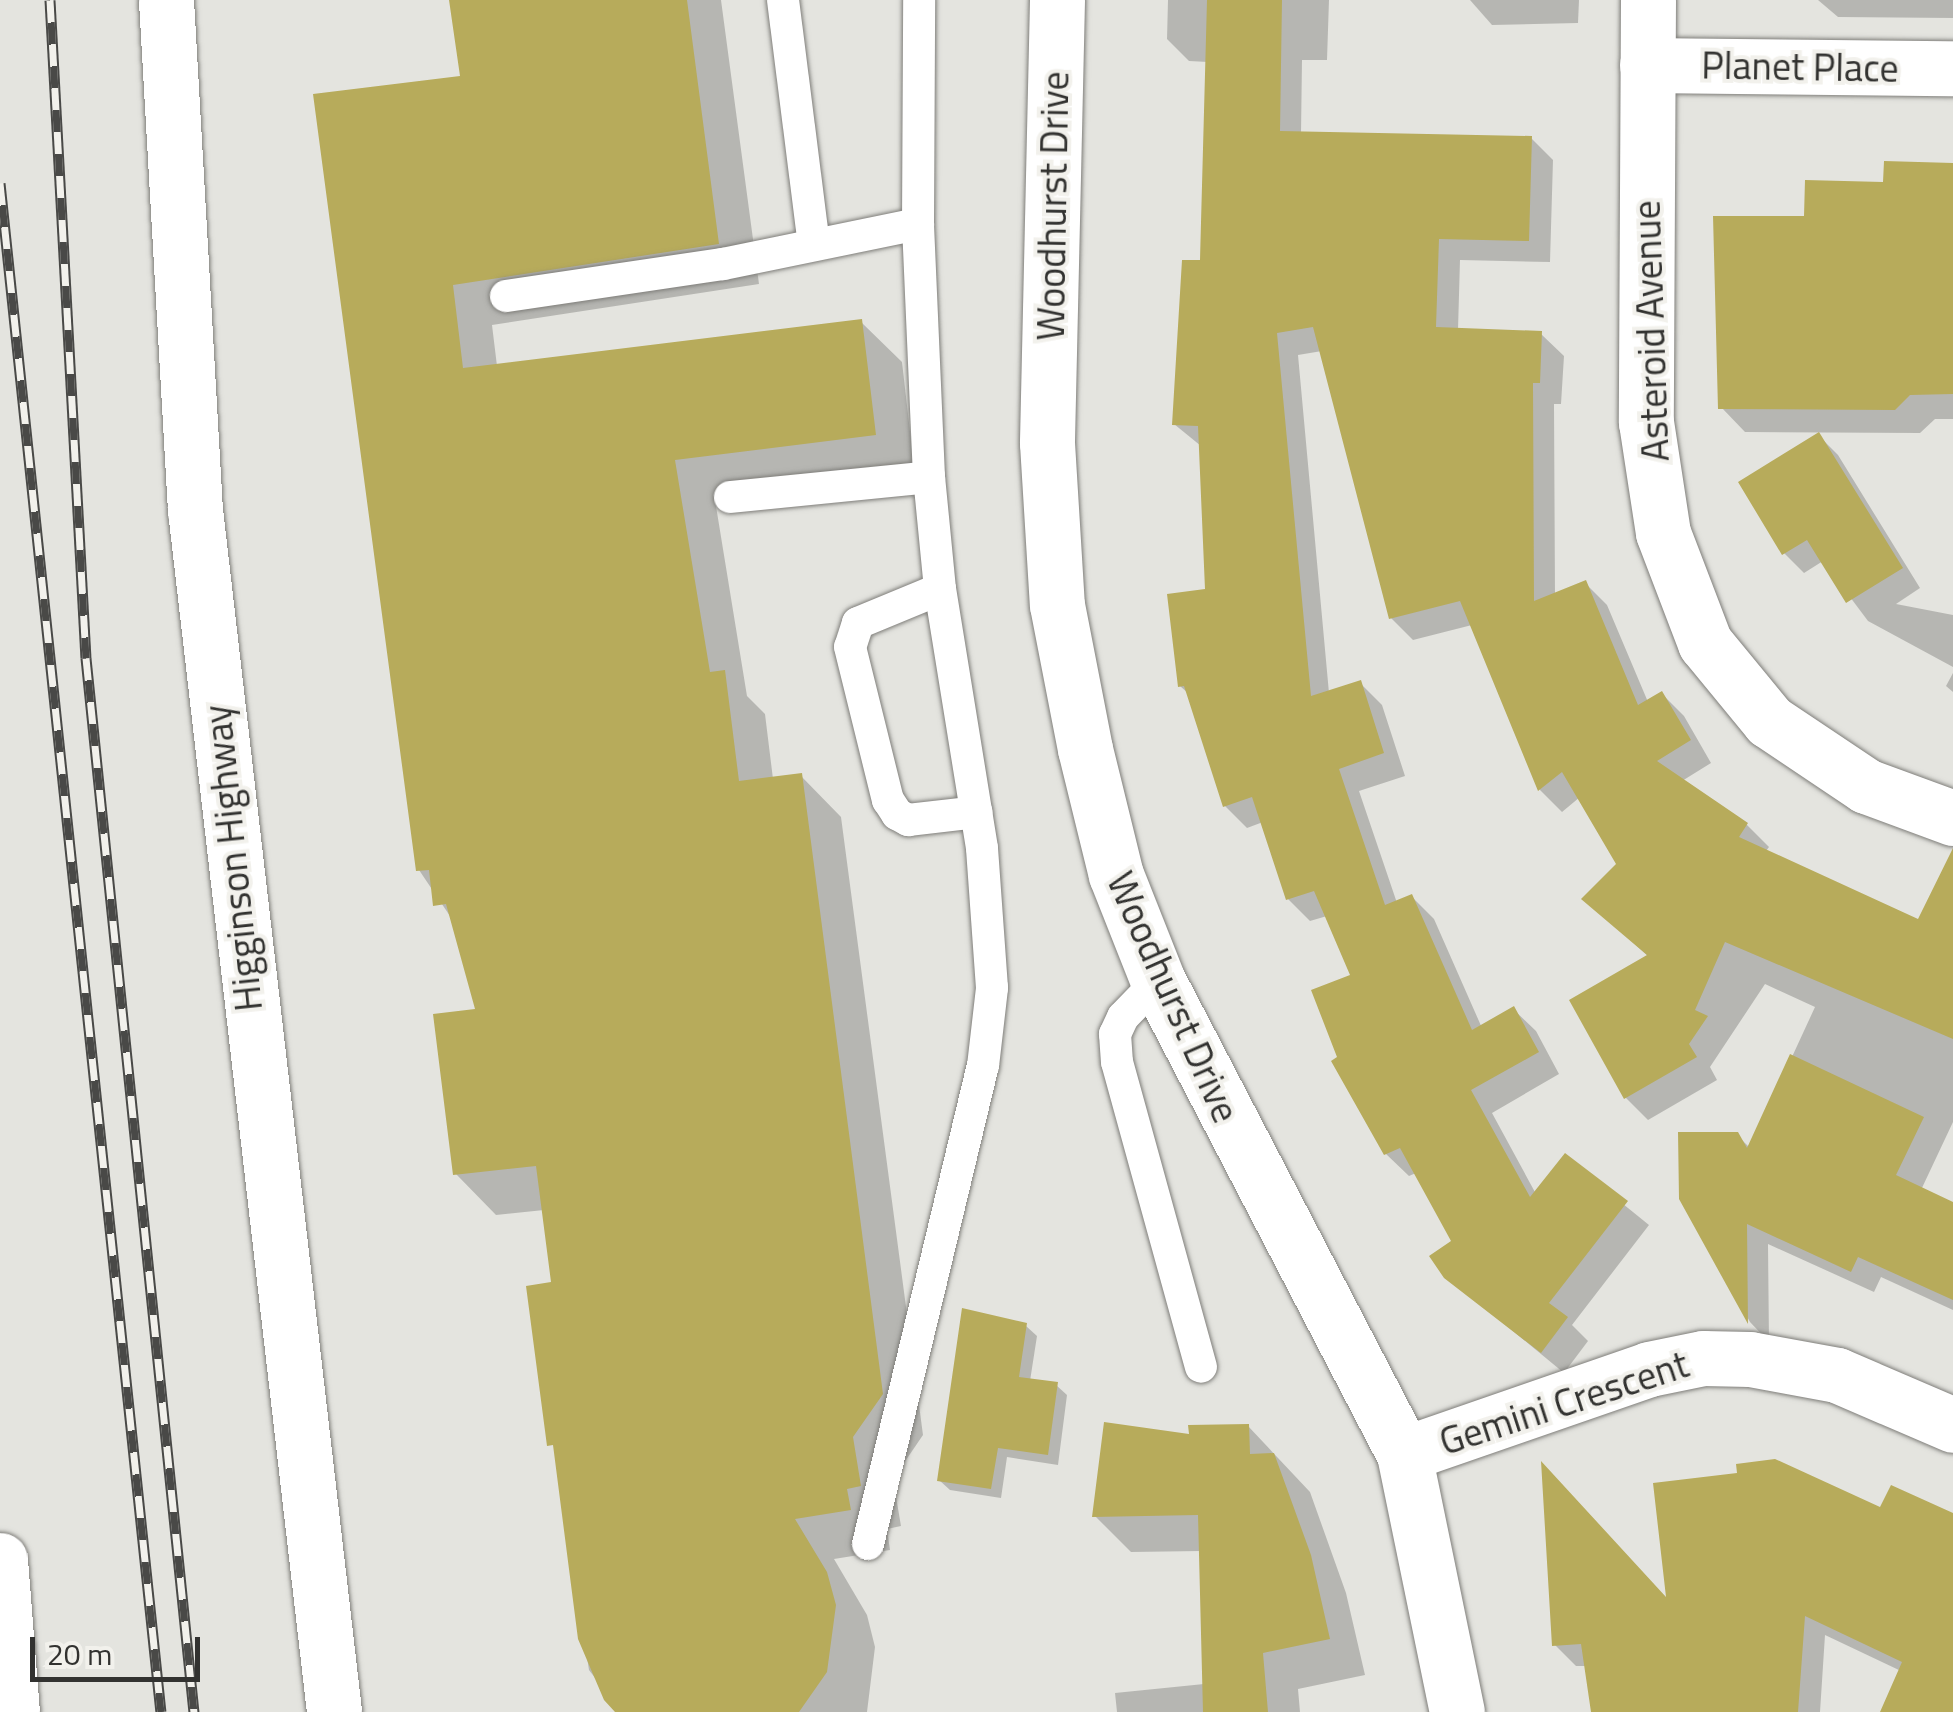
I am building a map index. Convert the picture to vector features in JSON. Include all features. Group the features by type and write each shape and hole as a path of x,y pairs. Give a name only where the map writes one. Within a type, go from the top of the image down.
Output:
{"main road":[{"name":"Higginson Highway","path":"166,0 195,510 334,1712"},
{"name":"Woodhurst Drive","path":"1057,0 1048,443 1057,605 1116,875 1158,982 1404,1454 1456,1712"},
{"name":"Asteroid Avenue","path":"1648,0 1646,422 1663,534 1705,643 1768,721 1866,786 1953,818"},
{"name":"Planet Place","path":"1647,65 1953,68"},
{"name":"Gemini Crescent","path":"1404,1454 1649,1368 1703,1358 1750,1359 1837,1375 1953,1425"},
{"path":"0,1560 12,1712"}],"lane":[{"path":"784,0 814,244"},
{"path":"868,1544 983,1066 992,988 977,812 940,590 928,476 918,224 919,0"},
{"path":"506,296 918,224"},
{"path":"730,498 928,476"},
{"path":"940,590 858,623 850,647 888,800 898,814 908,820 977,812"},
{"path":"1158,982 1123,1017 1116,1034 1117,1062 1201,1367"}],"building":[{"path":"449,0 687,0 719,244 453,285 463,368 862,319 876,435 675,460 710,672 725,670 739,781 802,773 883,1394 853,1437 861,1486 847,1489 851,1510 795,1519 827,1572 836,1605 827,1672 799,1712 615,1712 604,1700 578,1639 553,1445 547,1446 526,1286 551,1282 536,1166 453,1175 433,1014 475,1009 446,904 433,906 429,870 416,871 313,94 460,76"},
{"path":"1207,0 1282,0 1280,131 1532,136 1529,241 1439,239 1436,327 1542,331 1540,383 1533,383 1534,601 1586,580 1638,705 1662,691 1691,740 1657,761 1748,823 1739,837 1918,919 1953,848 1953,1039 1725,942 1695,1010 1708,1016 1689,1044 1697,1057 1624,1099 1569,1000 1647,955 1581,899 1616,864 1562,772 1538,791 1460,601 1389,619 1313,327 1277,333 1311,696 1361,680 1384,753 1339,769 1385,905 1412,894 1472,1030 1514,1006 1539,1052 1471,1090 1530,1197 1565,1153 1628,1201 1549,1303 1568,1317 1541,1353 1444,1278 1429,1256 1451,1241 1400,1148 1384,1155 1331,1061 1337,1057 1311,990 1350,975 1314,891 1286,900 1252,797 1223,807 1184,686 1178,687 1167,594 1205,589 1198,426 1172,425 1182,260 1200,260"},
{"path":"1884,161 1953,163 1953,394 1910,395 1895,410 1718,409 1713,216 1804,216 1805,180 1883,182"},
{"path":"1819,432 1903,568 1846,603 1807,540 1782,555 1738,482"},
{"path":"1790,1054 1924,1117 1896,1175 1953,1202 1953,1300 1858,1257 1851,1272 1747,1224 1748,1324 1679,1199 1678,1132 1738,1132 1747,1148"},
{"path":"962,1308 1027,1323 1019,1377 1058,1382 1048,1455 998,1448 991,1489 937,1481"},
{"path":"1104,1422 1189,1434 1188,1425 1249,1424 1250,1454 1274,1453 1311,1555 1330,1639 1263,1653 1268,1712 1203,1712 1198,1515 1092,1517"},
{"path":"1775,1459 1880,1507 1891,1485 1953,1513 1953,1712 1880,1712 1902,1662 1805,1616 1798,1712 1591,1712 1581,1644 1552,1646 1541,1461 1666,1597 1653,1483 1737,1473 1736,1464"}],"railway":[{"path":"50,0 86,658 194,1712"},
{"path":"0,183 161,1712"}]}
